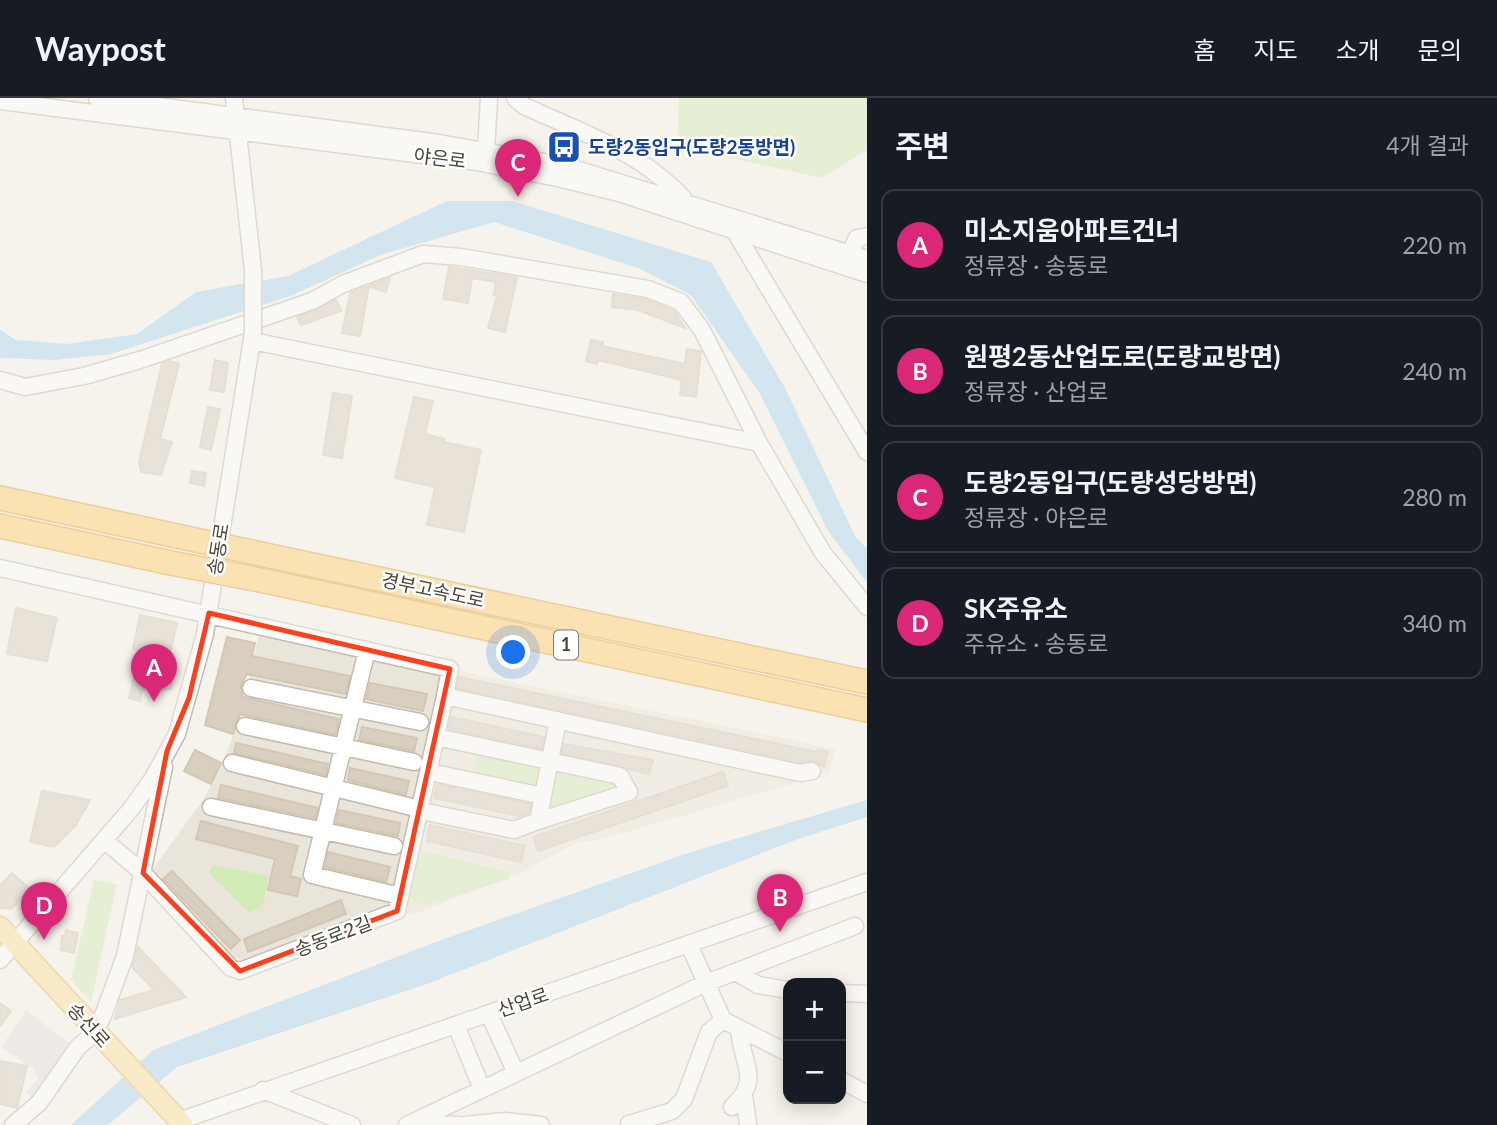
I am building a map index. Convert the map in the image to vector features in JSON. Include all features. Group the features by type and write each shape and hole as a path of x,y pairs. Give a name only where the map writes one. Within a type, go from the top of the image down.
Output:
{"highway":[{"name":"경부고속도로","path":"0,498 867,682"},
{"name":"경부고속도로","path":"0,526 867,710"}],"main road":[{"name":"송선로","path":"7,934 178,1124"}],"street":[{"name":"야은로","path":"97,98 486,152 566,166 684,200 867,259"},
{"name":"송동로","path":"0,960 7,934 104,840 131,810 167,751 189,698 209,613 253,337 253,270 234,98"},
{"name":"야은로","path":"486,152 489,98"},
{"path":"515,98 524,106 622,151 664,177 684,200"},
{"name":"야은로","path":"0,102 477,162 619,193 867,274"},
{"path":"735,232 867,452"},
{"path":"850,253 857,238 867,236"},
{"path":"0,380 25,387 84,376 237,329 423,254 461,257 648,289 681,303 702,330 759,443 823,553 867,607"},
{"path":"253,337 759,443"},
{"path":"0,568 209,613 450,669 425,811 400,896 312,875 367,650"},
{"path":"251,688 420,722"},
{"path":"445,696 800,773 812,771"},
{"path":"538,821 558,720"},
{"path":"245,726 414,762"},
{"path":"232,763 514,830 629,792 620,776 436,737"},
{"path":"13,1125 38,1103 78,1047 95,1033 125,957 167,751"},
{"path":"439,774 543,796"},
{"path":"211,807 394,846"},
{"name":"송동로2길","path":"104,840 143,873 231,968 240,971 397,911 400,896"},
{"name":"산업로","path":"178,1124 263,1090 867,882"},
{"path":"412,1123 706,983 855,926"},
{"path":"689,945 723,1020 783,1050"},
{"path":"736,972 758,985 783,989"},
{"path":"846,993 867,994"},
{"path":"489,1014 516,1073"},
{"path":"629,1124 672,1111 684,1099 709,1032 723,1020"},
{"path":"456,1025 482,1089"},
{"path":"739,1028 750,1083 738,1101 748,1124"},
{"path":"846,1083 867,1094"},
{"path":"263,1090 352,1125"},
{"path":"412,1123 462,1125 505,1121 541,1125"}],"highlighted area":[{"path":"209,613 450,669 397,911 240,971 143,873 167,751 189,698"}],"shaded area":[{"path":"261,625 443,667 391,906 246,961 230,956 151,872 205,797 228,750 246,694"},
{"path":"450,669 836,749 829,773 599,840 576,843 521,873 411,915 397,911"},
{"path":"26,1010 73,1046 33,1099 26,1093 38,1078 33,1069 1,1047"}],"green space":[{"path":"679,98 867,98 867,150 822,178 677,146"},
{"path":"476,755 545,769 541,787 473,773"},
{"path":"552,770 618,784 544,811"},
{"path":"421,851 510,872 509,879 428,905 415,902 410,897"},
{"path":"213,865 269,876 263,904 250,913 209,873"},
{"path":"94,880 117,884 91,1002 71,980"}],"water":[{"path":"447,201 512,201 711,262 785,388 856,538 867,548 867,582 828,531 760,394 691,295 641,269 494,222 380,255 293,295 111,354 54,360 0,358 0,330 16,340 67,344 137,334 196,292 288,276"},
{"path":"867,800 867,817 798,839 427,984 177,1067 108,1125 71,1125 153,1050 447,938 691,852"}],"building":[{"path":"449,267 517,277 505,332 488,328 497,296 494,295 496,282 472,278 468,303 443,299"},
{"path":"390,278 386,292 369,286 360,336 342,333 350,293"},
{"path":"613,294 645,299 674,311 685,328 638,310 612,307"},
{"path":"336,300 341,311 301,325 297,317"},
{"path":"591,340 603,342 602,346 685,364 687,349 701,351 696,397 680,395 682,380 598,360 597,364 586,361"},
{"path":"215,360 228,363 224,392 210,390"},
{"path":"168,361 179,364 160,439 172,442 161,475 141,472 139,462 162,364"},
{"path":"333,393 352,396 342,458 323,455"},
{"path":"414,397 433,401 425,434 445,439 444,442 481,450 464,532 427,525 435,487 395,478"},
{"path":"208,407 220,409 211,450 200,447"},
{"path":"192,471 206,473 204,486 190,483"},
{"path":"16,608 57,618 47,661 7,654"},
{"path":"140,615 177,623 166,671 173,672 171,689 142,690 140,701 129,698 140,650 133,649"},
{"path":"227,637 255,643 252,656 350,676 346,694 247,674 241,685 243,697 339,719 336,735 240,714 233,734 205,725"},
{"path":"459,677 817,752 818,749 828,752 824,767 815,761 800,762 457,688"},
{"path":"370,683 427,694 423,711 366,699"},
{"path":"451,717 544,737 542,749 449,729"},
{"path":"362,727 417,738 414,751 359,740"},
{"path":"236,743 328,764 326,775 234,753"},
{"path":"564,744 653,760 649,774 562,753"},
{"path":"195,750 221,763 211,784 184,771"},
{"path":"350,768 409,781 406,795 348,780"},
{"path":"723,772 728,786 538,851 533,837"},
{"path":"437,784 531,804 529,813 520,816 434,798"},
{"path":"221,785 318,808 315,818 218,798"},
{"path":"42,791 90,800 76,825 54,847 30,842"},
{"path":"339,810 400,823 398,836 336,823"},
{"path":"201,821 298,846 290,876 301,879 297,896 268,890 275,859 196,839"},
{"path":"430,825 525,846 521,862 427,841"},
{"path":"328,852 390,867 386,882 325,867"},
{"path":"172,871 240,940 231,949 163,879"},
{"path":"12,873 30,889 11,909 0,908 0,885"},
{"path":"341,900 346,914 248,952 244,939"},
{"path":"66,930 78,933 74,953 61,950 62,936 65,936"},
{"path":"138,947 186,997 115,1019 120,1000 154,990 132,967"},
{"path":"0,1003 11,1011 0,1026"},
{"path":"0,1061 27,1066 17,1108 0,1104"}],"place":[{"name":"도량2동입구(도량2동방면)","path":"564,147"},
{"name":"도량2동입구(도량성당방면)","path":"518,197"},
{"name":"미소지움아파트건너","path":"154,702"},
{"name":"원평2동산업도로(도량교방면)","path":"780,932"},
{"name":"SK주유소","path":"44,940"}]}
